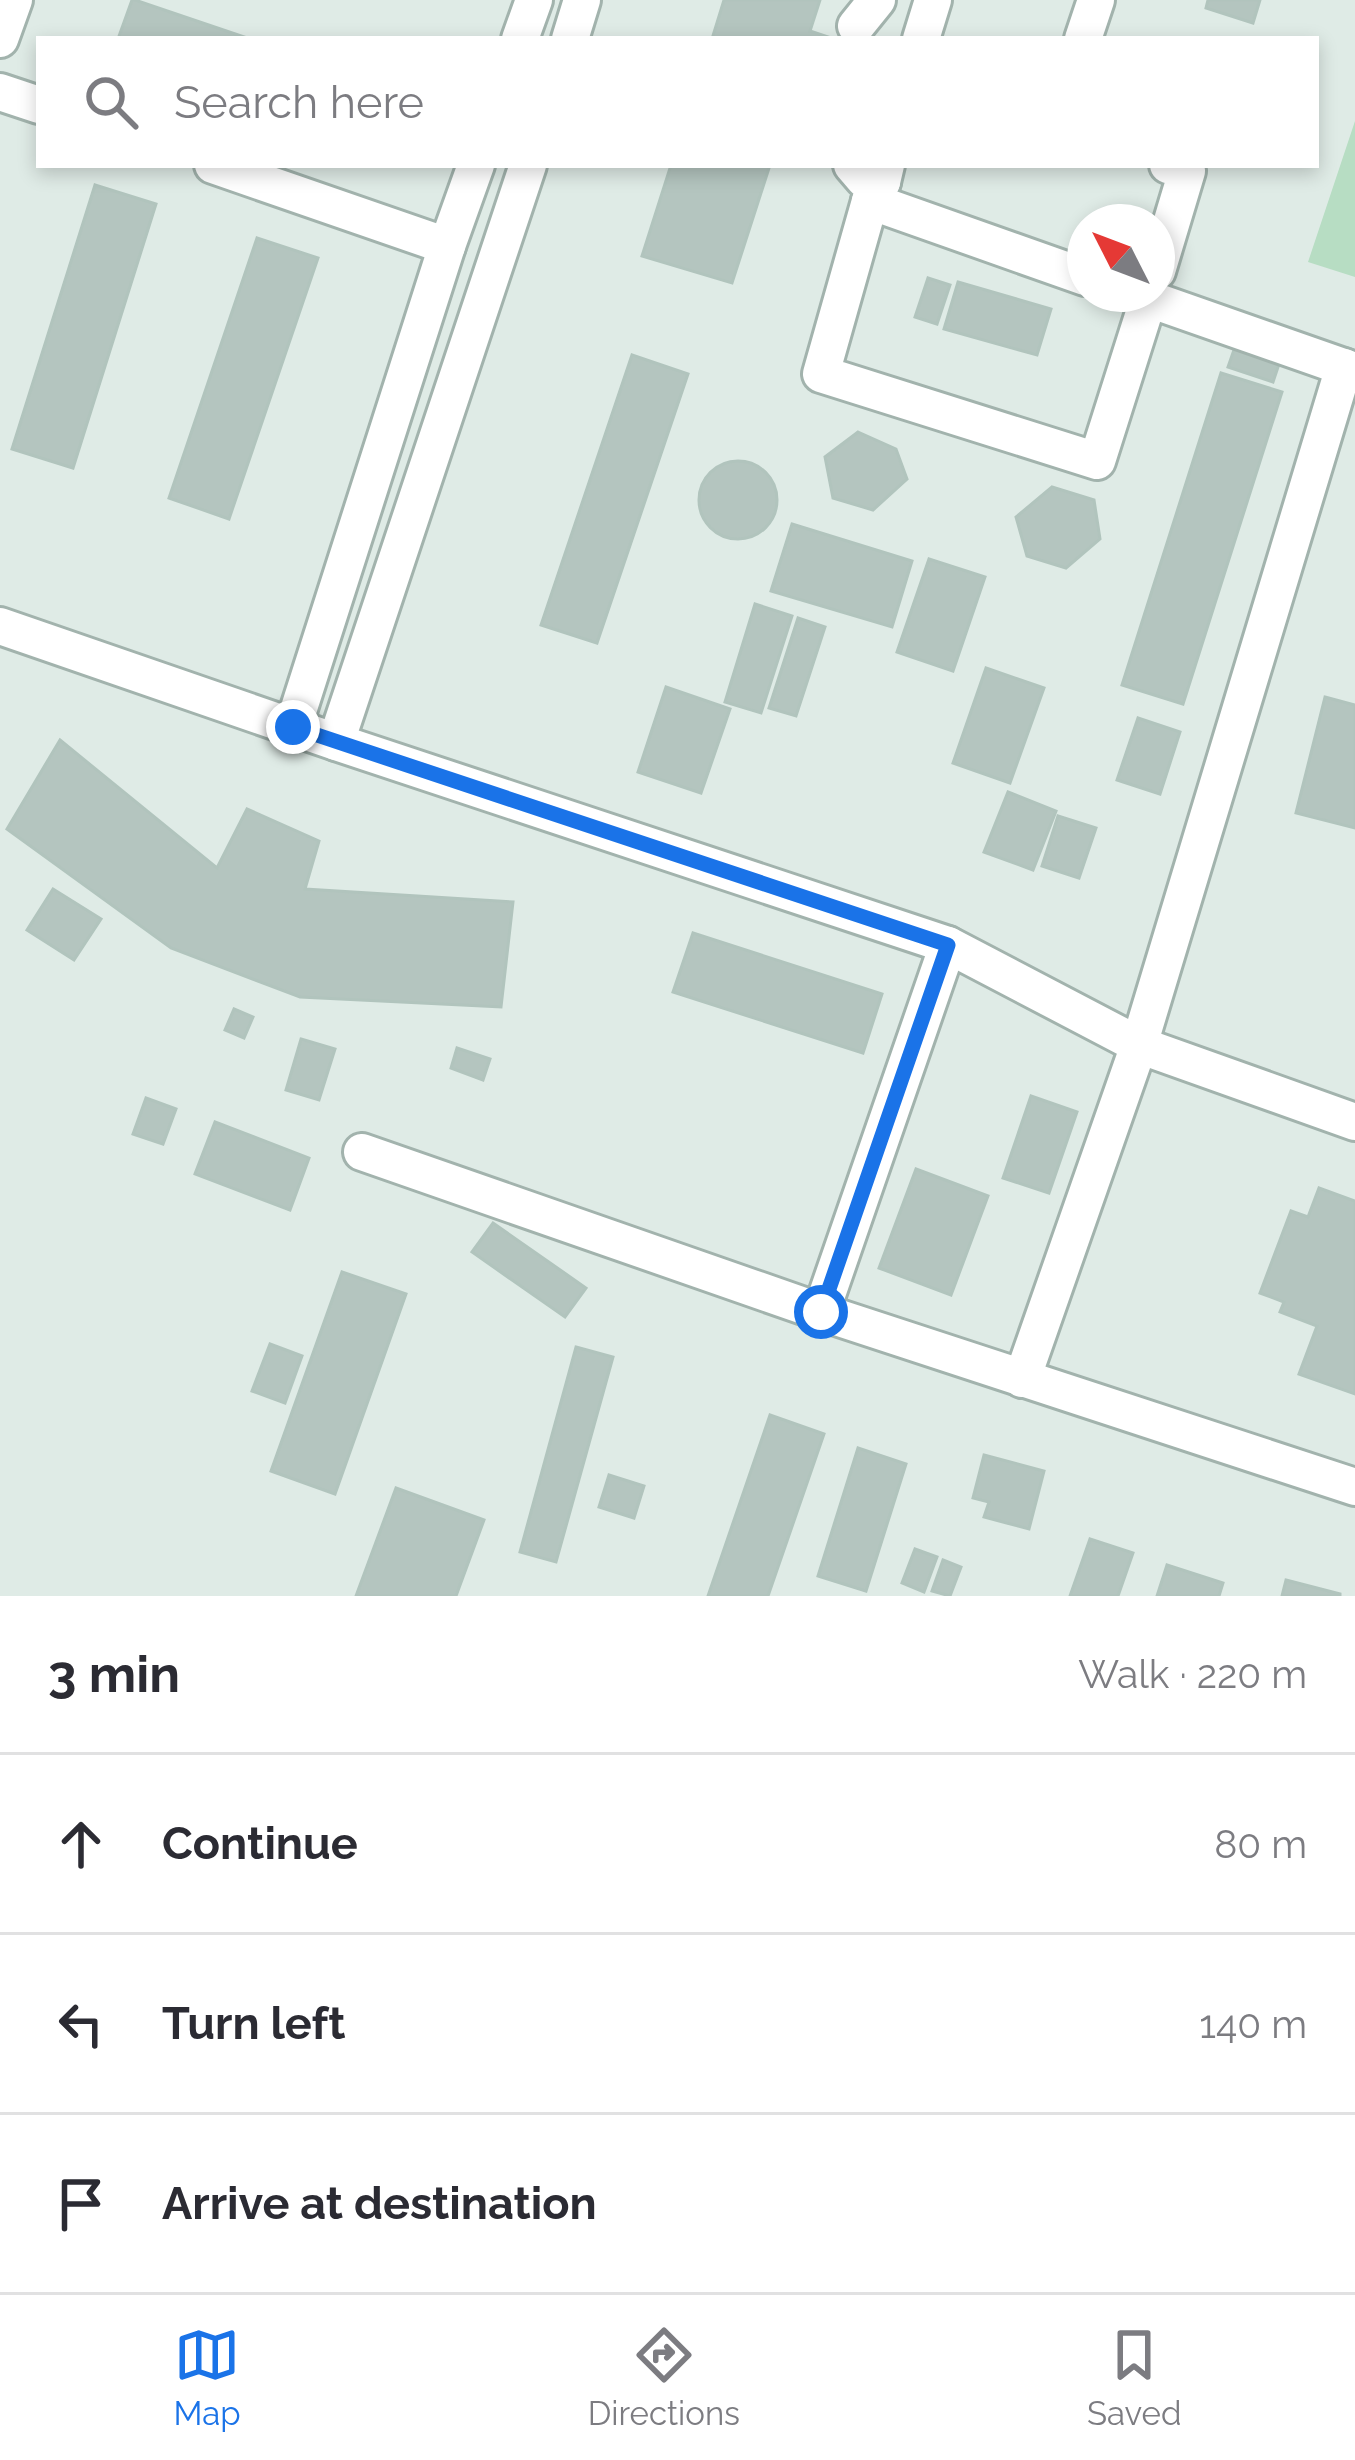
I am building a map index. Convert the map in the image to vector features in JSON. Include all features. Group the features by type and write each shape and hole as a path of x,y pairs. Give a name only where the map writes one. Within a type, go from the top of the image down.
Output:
{"lane":[{"path":"0,39 14,0"},
{"path":"521,36 534,0"},
{"path":"570,36 583,0"},
{"path":"922,36 933,0"},
{"path":"1084,36 1096,0"},
{"path":"0,92 36,104"},
{"path":"222,168 447,246"},
{"path":"293,727 475,168"},
{"path":"336,742 527,168"},
{"path":"1175,207 1187,171 1178,168"},
{"path":"1067,269 873,178 821,374 1097,461 1141,312"},
{"path":"1022,1379 1139,1045 1350,369 1175,300"},
{"path":"0,626 948,945 1139,1045 1355,1122"},
{"path":"821,1312 948,945"},
{"path":"362,1152 821,1312 1355,1486"}],"green space":[{"path":"1355,121 1355,277 1308,262"}],"building":[{"path":"135,0 241,36 119,36"},
{"path":"724,0 820,0 810,31 825,36 713,36"},
{"path":"1208,0 1260,0 1253,23 1206,8"},
{"path":"670,168 769,168 732,283 642,256"},
{"path":"95,185 156,204 73,468 12,449"},
{"path":"257,238 318,258 229,519 169,498"},
{"path":"928,278 950,285 937,324 915,317"},
{"path":"958,282 1051,309 1037,355 944,329"},
{"path":"1236,344 1281,358 1273,382 1228,367"},
{"path":"632,355 688,374 597,643 541,625"},
{"path":"1221,373 1282,392 1183,704 1122,685"},
{"path":"858,432 896,449 907,479 873,510 833,498 825,457"},
{"path":"738,461 766,472 777,500 766,528 738,539 710,528 699,500 710,472"},
{"path":"1052,487 1094,500 1100,539 1066,568 1027,556 1016,517"},
{"path":"792,524 912,561 892,627 771,591"},
{"path":"929,559 985,577 953,671 897,652"},
{"path":"755,604 792,616 761,713 725,702"},
{"path":"798,618 825,627 796,716 769,708"},
{"path":"986,668 1044,688 1010,783 953,763"},
{"path":"666,687 730,709 701,793 638,772"},
{"path":"1325,697 1355,705 1355,828 1296,813"},
{"path":"1138,718 1180,732 1160,794 1117,780"},
{"path":"60,740 217,868 247,809 319,841 305,889 513,902 501,1007 300,997 171,948 7,829"},
{"path":"1008,792 1056,811 1033,870 984,852"},
{"path":"1058,816 1096,828 1079,878 1042,866"},
{"path":"53,889 101,919 74,960 27,930"},
{"path":"693,933 882,994 863,1053 673,992"},
{"path":"234,1009 253,1017 244,1038 225,1030"},
{"path":"301,1039 335,1049 319,1100 286,1090"},
{"path":"457,1048 490,1059 483,1080 451,1068"},
{"path":"1031,1096 1077,1112 1049,1193 1003,1178"},
{"path":"146,1098 176,1109 163,1144 133,1134"},
{"path":"215,1122 309,1158 290,1210 195,1174"},
{"path":"916,1169 988,1196 951,1295 879,1268"},
{"path":"1319,1188 1355,1201 1355,1394 1299,1374 1317,1326 1280,1312 1284,1302 1260,1293 1291,1211 1308,1217"},
{"path":"493,1223 586,1288 565,1317 472,1252"},
{"path":"342,1272 406,1294 335,1494 271,1471"},
{"path":"270,1344 302,1356 285,1403 252,1391"},
{"path":"576,1347 613,1357 556,1562 520,1552"},
{"path":"770,1415 824,1434 768,1596 708,1596"},
{"path":"858,1448 906,1464 866,1591 818,1576"},
{"path":"984,1455 1044,1471 1029,1529 984,1517 989,1502 973,1498"},
{"path":"609,1475 644,1486 634,1518 599,1507"},
{"path":"396,1488 484,1520 456,1596 356,1596"},
{"path":"1090,1539 1133,1553 1118,1596 1070,1596"},
{"path":"915,1549 937,1557 924,1592 902,1583"},
{"path":"943,1560 961,1567 950,1596 932,1591"},
{"path":"1167,1565 1223,1583 1219,1596 1157,1596"},
{"path":"1286,1580 1340,1594 1340,1596 1282,1596"}],"route":[{"path":"293,727 948,945 821,1312"}]}
